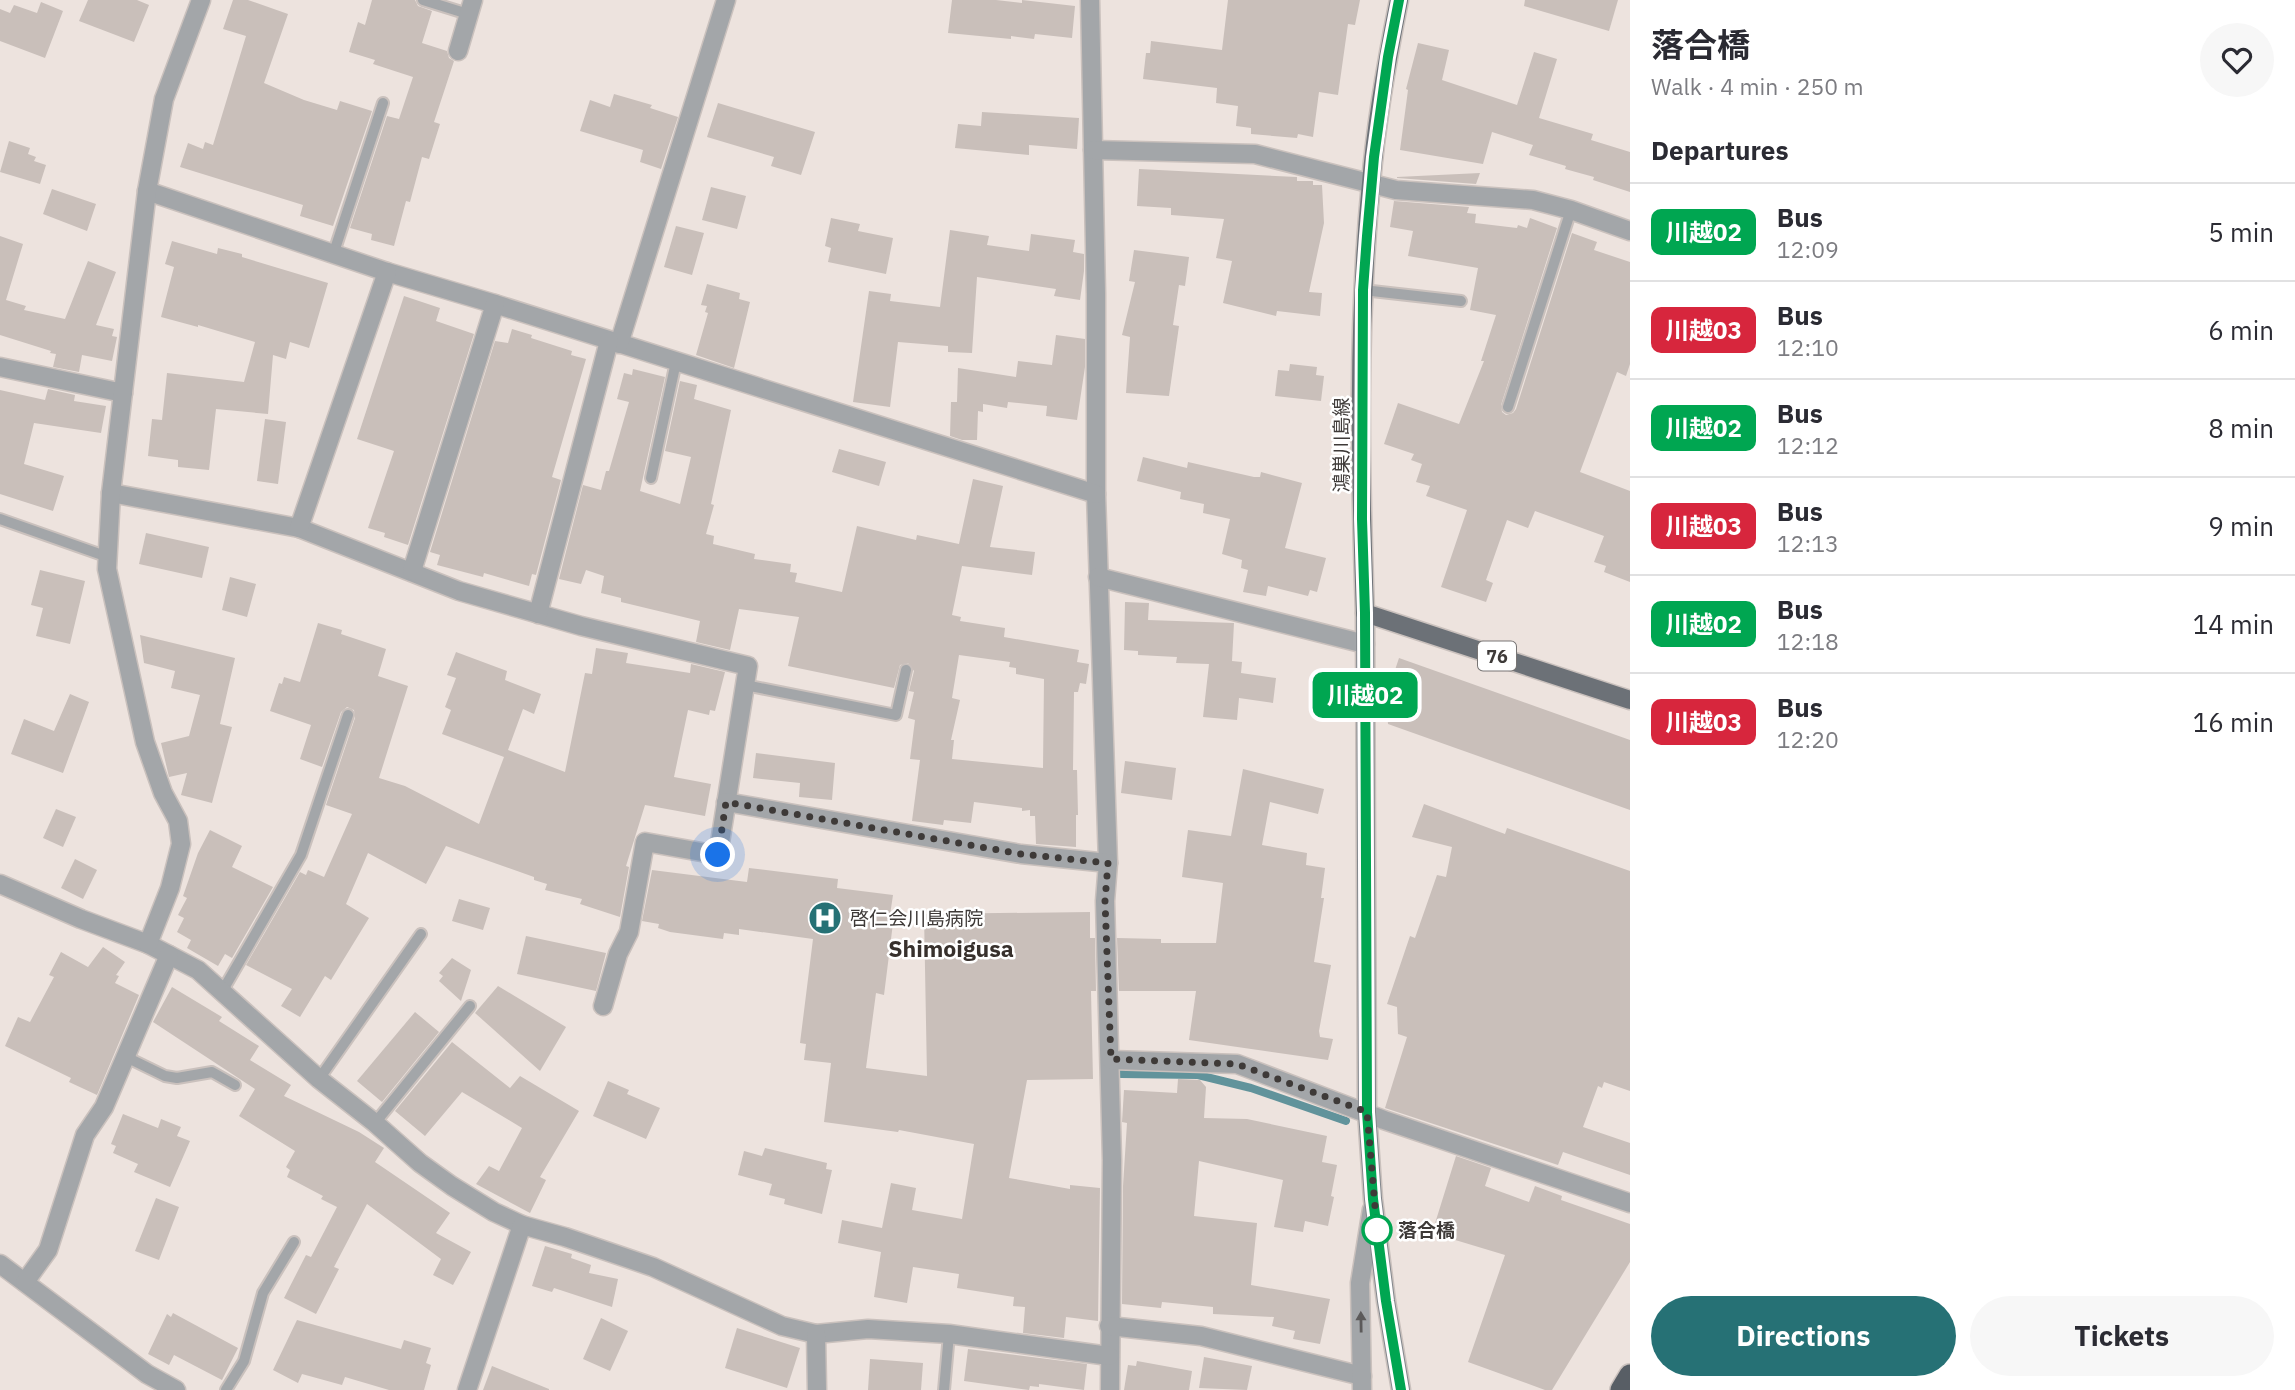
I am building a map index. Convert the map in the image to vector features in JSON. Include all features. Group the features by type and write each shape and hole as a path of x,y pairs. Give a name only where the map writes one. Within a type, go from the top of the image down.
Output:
{"highway":[{"path":"1621,1390 1630,1375"}],"main road":[{"name":"鴻巣川島線","path":"1365,613 1362,519 1363,290 1371,182 1388,57 1399,0"},
{"name":"76","path":"1365,613 1630,700"}],"street":[{"path":"148,944 170,888 181,844 178,821 163,793 145,741 107,569 111,493 147,191 164,99 201,0"},
{"path":"538,614 614,342 726,0"},
{"path":"1090,0 1096,294 1096,494 1108,863 1105,901 1111,1059 1110,1390"},
{"path":"458,51 471,7"},
{"path":"1093,150 1255,154 1396,190 1533,200 1630,230"},
{"path":"147,191 387,272 1096,494"},
{"path":"299,527 387,272"},
{"path":"412,572 495,304"},
{"path":"0,367 123,393"},
{"path":"111,493 299,527 459,591 538,614 748,666 718,855 645,842 629,933 618,954 603,1006"},
{"path":"1098,577 1365,644"},
{"path":"1365,613 1367,1112 1373,1199 1401,1390"},
{"path":"726,802 1021,854 1108,863"},
{"path":"0,884 148,944 198,971 223,990 319,1079 420,1163 494,1212 522,1225 653,1268 782,1326 816,1335 867,1329 949,1334 1109,1356"},
{"path":"24,1282 48,1250 85,1135 104,1107 169,955"},
{"path":"1111,1059 1237,1064 1384,1120 1630,1203"},
{"path":"1109,1326 1201,1336 1362,1383 1360,1283 1373,1199"},
{"path":"467,1390 522,1225"},
{"path":"0,1264 147,1374 176,1390"},
{"path":"816,1335 817,1390"}],"lane":[{"path":"423,0 471,7"},
{"path":"334,252 383,103"},
{"path":"1508,407 1571,210"},
{"path":"1363,290 1461,302"},
{"path":"650,478 676,362"},
{"path":"0,519 108,557"},
{"path":"744,685 896,715 906,670"},
{"path":"223,990 301,855 348,715"},
{"path":"319,1079 421,934"},
{"path":"375,1123 470,1006"},
{"path":"124,1056 165,1076 177,1079 196,1073 212,1072 235,1086"},
{"path":"226,1390 244,1361 263,1293 294,1242"},
{"path":"944,1390 949,1334"}],"building":[{"path":"88,0 137,0 149,5 134,42 79,21"},
{"path":"233,0 248,0 288,14 264,83 337,110 340,101 372,111 333,226 300,216 303,205 180,167 188,143 203,149 205,142 213,145 246,36 223,29"},
{"path":"372,0 415,0 418,6 432,11 422,43 447,51 449,58 454,61 434,122 440,124 429,159 422,157 394,246 371,240 372,234 350,228 387,116 399,119 413,77 373,64 375,60 349,52 358,22 365,25"},
{"path":"952,0 1022,3 1022,0 1075,6 1072,38 1035,34 1034,39 1011,36 1011,39 948,33"},
{"path":"1228,0 1360,0 1355,25 1348,24 1338,95 1319,92 1313,137 1298,134 1297,138 1251,134 1251,128 1236,126 1238,106 1216,103 1217,88 1143,79 1146,53 1150,53 1151,41 1222,50"},
{"path":"1525,0 1618,0 1609,31 1524,6"},
{"path":"41,2 63,11 45,58 0,41 0,9 10,13 14,5 37,13"},
{"path":"1418,43 1449,50 1442,80 1517,105 1534,52 1557,59 1539,118 1593,134 1591,140 1630,152 1630,192 1593,180 1594,177 1565,169 1566,166 1529,155 1533,145 1492,132 1483,164 1400,150 1406,89"},
{"path":"614,94 652,105 650,108 678,117 661,169 640,162 643,150 580,131 590,100 610,107"},
{"path":"718,103 815,132 801,175 771,166 774,157 707,137"},
{"path":"982,112 1079,118 1077,149 1029,145 1029,155 955,148 958,124 981,126"},
{"path":"9,141 30,148 28,154 36,157 34,161 46,165 40,184 0,172"},
{"path":"1139,169 1297,177 1297,181 1313,181 1313,185 1322,185 1324,223 1309,292 1322,293 1320,316 1277,311 1276,316 1223,303 1232,261 1216,258 1224,219 1171,215 1171,208 1137,206"},
{"path":"1480,173 1476,184 1397,178 1397,177"},
{"path":"711,187 746,196 737,229 702,220"},
{"path":"52,189 96,204 87,231 43,214"},
{"path":"1394,201 1469,207 1467,213 1476,214 1475,223 1517,228 1518,225 1527,228 1530,218 1557,228 1501,405 1502,412 1506,415 1516,409 1572,233 1597,242 1594,250 1630,262 1630,364 1626,376 1617,372 1580,472 1630,491 1630,582 1604,572 1606,566 1594,562 1604,536 1535,511 1528,528 1507,520 1486,580 1493,583 1486,602 1441,587 1467,510 1426,496 1430,486 1416,482 1422,464 1411,460 1414,454 1384,444 1398,403 1459,424 1484,361 1481,361 1496,315 1470,310 1478,268 1408,256 1413,231 1390,227"},
{"path":"831,218 860,224 858,231 893,238 886,274 828,262 831,248 825,246"},
{"path":"676,226 704,233 692,275 664,267"},
{"path":"950,230 989,236 987,245 1029,251 1031,234 1075,240 1073,252 1084,254 1080,300 1054,296 1056,289 977,277 972,353 948,352 948,346 898,342 890,407 853,402 869,291 891,294 890,301 940,307"},
{"path":"0,236 23,244 6,300 26,306 24,310 65,319 88,261 116,272 96,325 114,329 112,336 117,337 112,361 82,355 79,372 53,367 56,354 0,335"},
{"path":"172,241 217,254 218,248 242,254 242,257 328,283 309,348 290,342 286,359 273,355 268,414 216,409 209,470 178,467 178,460 148,456 152,419 162,420 167,373 244,382 255,342 161,317 174,267 165,264"},
{"path":"1134,250 1189,257 1185,286 1179,285 1173,325 1179,326 1169,396 1126,393 1130,337 1122,335 1135,282 1129,281"},
{"path":"707,284 740,293 739,299 750,302 734,368 696,355 708,313 705,312 707,306 701,305"},
{"path":"404,296 440,308 436,321 474,334 408,545 368,528 394,451 357,439"},
{"path":"512,329 572,351 571,355 586,359 552,477 561,480 536,575 532,574 529,586 484,573 483,577 437,565 440,555 430,552 495,341 508,343"},
{"path":"1056,335 1085,339 1085,367 1077,420 1046,416 1047,406 1008,402 1007,408 983,404 983,412 978,411 977,440 962,440 950,436 951,402 957,402 958,368 1016,377 1018,361 1052,365"},
{"path":"1290,364 1317,367 1316,375 1324,376 1321,401 1275,396 1278,370 1289,371"},
{"path":"633,369 665,377 640,491 680,504 691,457 665,451 680,381 697,385 694,399 731,410 711,504 714,505 706,534 714,536 713,544 755,554 754,559 791,564 790,572 797,573 795,582 842,592 857,526 916,540 917,535 959,544 973,479 1003,486 990,547 1035,552 1032,575 962,566 952,615 961,617 960,621 1005,628 1004,637 1079,650 1077,662 1089,664 1086,684 1080,683 1078,692 1074,692 1073,770 1077,770 1078,815 1076,847 1036,844 1035,816 1030,816 1030,810 1022,811 1022,808 974,802 971,823 944,820 943,825 912,821 920,760 910,759 915,720 908,718 914,692 909,691 914,671 908,663 900,665 894,688 788,666 799,617 739,609 730,650 696,642 700,621 621,602 621,598 601,593 604,576 586,570 581,584 559,579 583,485 601,490 606,471 609,471 629,402 617,399 624,373 632,375","holes":["959,655 1010,662 1009,667 1016,668 1016,674 1044,679 1043,768 952,759 954,740 951,740 960,700 952,698"]},
{"path":"48,389 75,395 74,401 106,406 101,433 34,423 24,464 64,476 53,511 0,494 0,390 45,400"},
{"path":"265,419 286,422 278,484 257,481"},
{"path":"839,449 886,462 879,486 832,472"},
{"path":"1143,457 1187,468 1188,462 1254,477 1260,477 1261,472 1302,483 1285,548 1326,558 1317,592 1310,590 1308,596 1268,586 1266,596 1243,592 1248,570 1241,568 1242,560 1222,554 1230,519 1203,513 1204,504 1180,499 1181,492 1137,481"},
{"path":"146,533 209,547 202,578 139,564"},
{"path":"40,570 85,581 70,644 36,636 43,608 31,605"},
{"path":"230,577 256,584 247,617 222,610"},
{"path":"1125,602 1149,603 1148,620 1234,623 1232,661 1242,662 1241,673 1276,678 1273,703 1239,698 1237,720 1203,717 1209,664 1176,663 1177,657 1138,655 1138,651 1124,650"},
{"path":"318,623 386,649 378,676 408,686 379,778 405,786 479,824 504,757 442,734 451,710 445,707 456,678 447,675 456,652 507,671 505,680 541,694 534,714 523,709 508,750 565,772 585,673 592,674 596,648 628,653 626,663 690,673 691,664 725,672 715,711 710,710 709,715 688,710 674,777 711,784 705,816 645,805 626,866 629,867 620,917 580,904 582,899 545,890 547,884 534,880 534,877 446,846 426,884 368,853 346,904 369,918 331,980 325,976 300,1017 281,1006 292,989 246,965 300,872 306,875 308,870 324,877 352,814 326,805 355,718 354,710 347,707 341,712 322,767 300,759 311,725 270,711 279,683 282,684 284,677 300,682"},
{"path":"140,635 235,658 220,724 232,727 212,803 181,795 187,773 169,777 161,743 189,736 200,695 171,688 175,671 144,663"},
{"path":"1399,658 1630,740 1630,810 1388,724 1386,697"},
{"path":"70,694 89,702 63,773 11,754 24,719 54,731"},
{"path":"756,753 835,763 832,800 799,797 800,783 753,778"},
{"path":"1125,761 1176,768 1172,800 1121,793"},
{"path":"1243,769 1324,789 1318,814 1270,802 1262,845 1307,853 1306,865 1325,868 1321,898 1324,898 1314,962 1331,965 1319,1031 1320,1037 1333,1039 1328,1060 1189,1040 1196,991 1119,991 1117,938 1161,939 1161,943 1216,943 1223,883 1182,877 1188,830 1231,836"},
{"path":"1424,804 1505,834 1507,828 1630,871 1630,1091 1604,1082 1602,1088 1598,1086 1583,1127 1630,1143 1630,1175 1563,1152 1558,1165 1385,1108 1407,1037 1398,1034 1397,1007 1387,1004 1410,936 1415,938 1437,875 1446,877 1452,847 1412,837"},
{"path":"56,809 76,817 63,847 43,838"},
{"path":"210,830 242,846 232,867 273,887 232,958 225,954 218,966 187,948 191,940 177,932 184,918 178,915 187,898 183,896 198,853"},
{"path":"75,859 97,870 83,899 61,888"},
{"path":"749,868 838,879 837,888 893,895 890,915 894,915 884,995 876,993 866,1068 927,1076 924,914 1090,912 1090,938 1095,938 1096,991 1091,991 1093,1079 1027,1080 1009,1178 1070,1189 1070,1185 1100,1188 1098,1321 1066,1317 1064,1338 1023,1333 1025,1307 1013,1306 1014,1297 957,1288 959,1274 913,1267 907,1303 874,1297 881,1252 838,1243 842,1220 882,1228 891,1183 916,1188 912,1210 962,1219 974,1144 899,1130 824,1122 831,1063 804,1060 806,1044 800,1043 813,939 739,929 739,935 724,933 723,939 670,932 658,928 659,924 642,921 652,870 747,882"},
{"path":"459,899 490,908 483,930 452,921"},
{"path":"526,936 606,953 596,991 517,974"},
{"path":"103,947 125,962 116,975 119,976 115,983 139,995 97,1095 69,1082 71,1078 5,1046 18,1017 30,1022 54,977 49,975 61,952 88,967"},
{"path":"452,958 471,970 461,1001 439,981 443,976 439,973"},
{"path":"498,986 566,1027 540,1071 475,1013"},
{"path":"172,987 222,1017 219,1021 259,1046 250,1060 291,1085 284,1096 359,1132 384,1148 375,1162 450,1213 436,1233 471,1252 453,1285 433,1275 441,1259 367,1204 334,1267 339,1269 316,1314 284,1298 306,1255 311,1257 337,1207 321,1199 323,1196 287,1177 290,1170 286,1167 295,1151 239,1116 255,1089 153,1022"},
{"path":"415,1012 439,1032 382,1102 357,1081"},
{"path":"452,1042 510,1088 520,1076 579,1111 540,1177 546,1180 530,1213 476,1184 489,1166 499,1171 522,1128 462,1092 425,1136 395,1111"},
{"path":"1178,1079 1200,1080 1206,1087 1204,1118 1247,1119 1327,1136 1322,1162 1337,1165 1328,1226 1305,1221 1303,1232 1274,1227 1283,1180 1199,1161 1194,1216 1257,1223 1251,1285 1330,1299 1320,1344 1293,1339 1295,1331 1272,1326 1274,1317 1213,1314 1213,1307 1162,1302 1161,1308 1122,1304 1123,1186 1127,1123 1122,1122 1124,1090 1177,1093"},
{"path":"608,1081 629,1090 627,1094 660,1108 646,1139 593,1116"},
{"path":"123,1114 158,1128 161,1119 181,1127 177,1136 190,1141 170,1187 134,1172 138,1164 113,1153 116,1146 111,1144"},
{"path":"765,1148 827,1163 826,1169 832,1170 822,1214 784,1204 785,1199 769,1195 772,1184 738,1175 744,1151 762,1156"},
{"path":"1456,1156 1491,1168 1485,1186 1529,1202 1535,1186 1562,1196 1561,1200 1630,1224 1630,1262 1552,1390 1545,1390 1468,1362 1505,1255 1432,1233"},
{"path":"156,1198 179,1207 159,1260 135,1251"},
{"path":"545,1246 572,1254 571,1258 591,1265 589,1273 618,1279 612,1307 554,1288 552,1292 532,1286"},
{"path":"173,1313 238,1348 222,1380 174,1355 169,1365 148,1354 167,1314 171,1317"},
{"path":"601,1318 628,1331 610,1371 583,1359"},
{"path":"297,1320 401,1349 404,1340 431,1348 426,1363 431,1365 424,1390 389,1390 345,1377 342,1385 302,1374 298,1383 273,1370"},
{"path":"737,1328 800,1348 787,1388 725,1368"},
{"path":"968,1349 1087,1364 1084,1390 1039,1384 1039,1387 1030,1386 1029,1390 964,1381"},
{"path":"1204,1357 1252,1366 1247,1390 1199,1388"},
{"path":"870,1359 923,1363 921,1390 868,1390"},
{"path":"1137,1361 1192,1371 1189,1390 1124,1390 1128,1365 1136,1366"},
{"path":"492,1366 549,1389 549,1390 483,1390"}],"waterway":[{"path":"1121,1074 1198,1075 1251,1088 1346,1121"}],"bus line":[{"name":"川越02","path":"1399,0 1374,157 1363,290 1362,519 1365,613 1367,1112 1373,1199 1401,1390"}],"place":[{"name":"啓仁会川島病院","path":"825,918"},
{"name":"落合橋","path":"1377,1230"}],"district":[{"name":"Shimoigusa","path":"951,948"}],"route":[{"path":"718,855 726,802 1021,854 1108,863 1105,901 1111,1059 1237,1064 1367,1112 1377,1230"}]}
